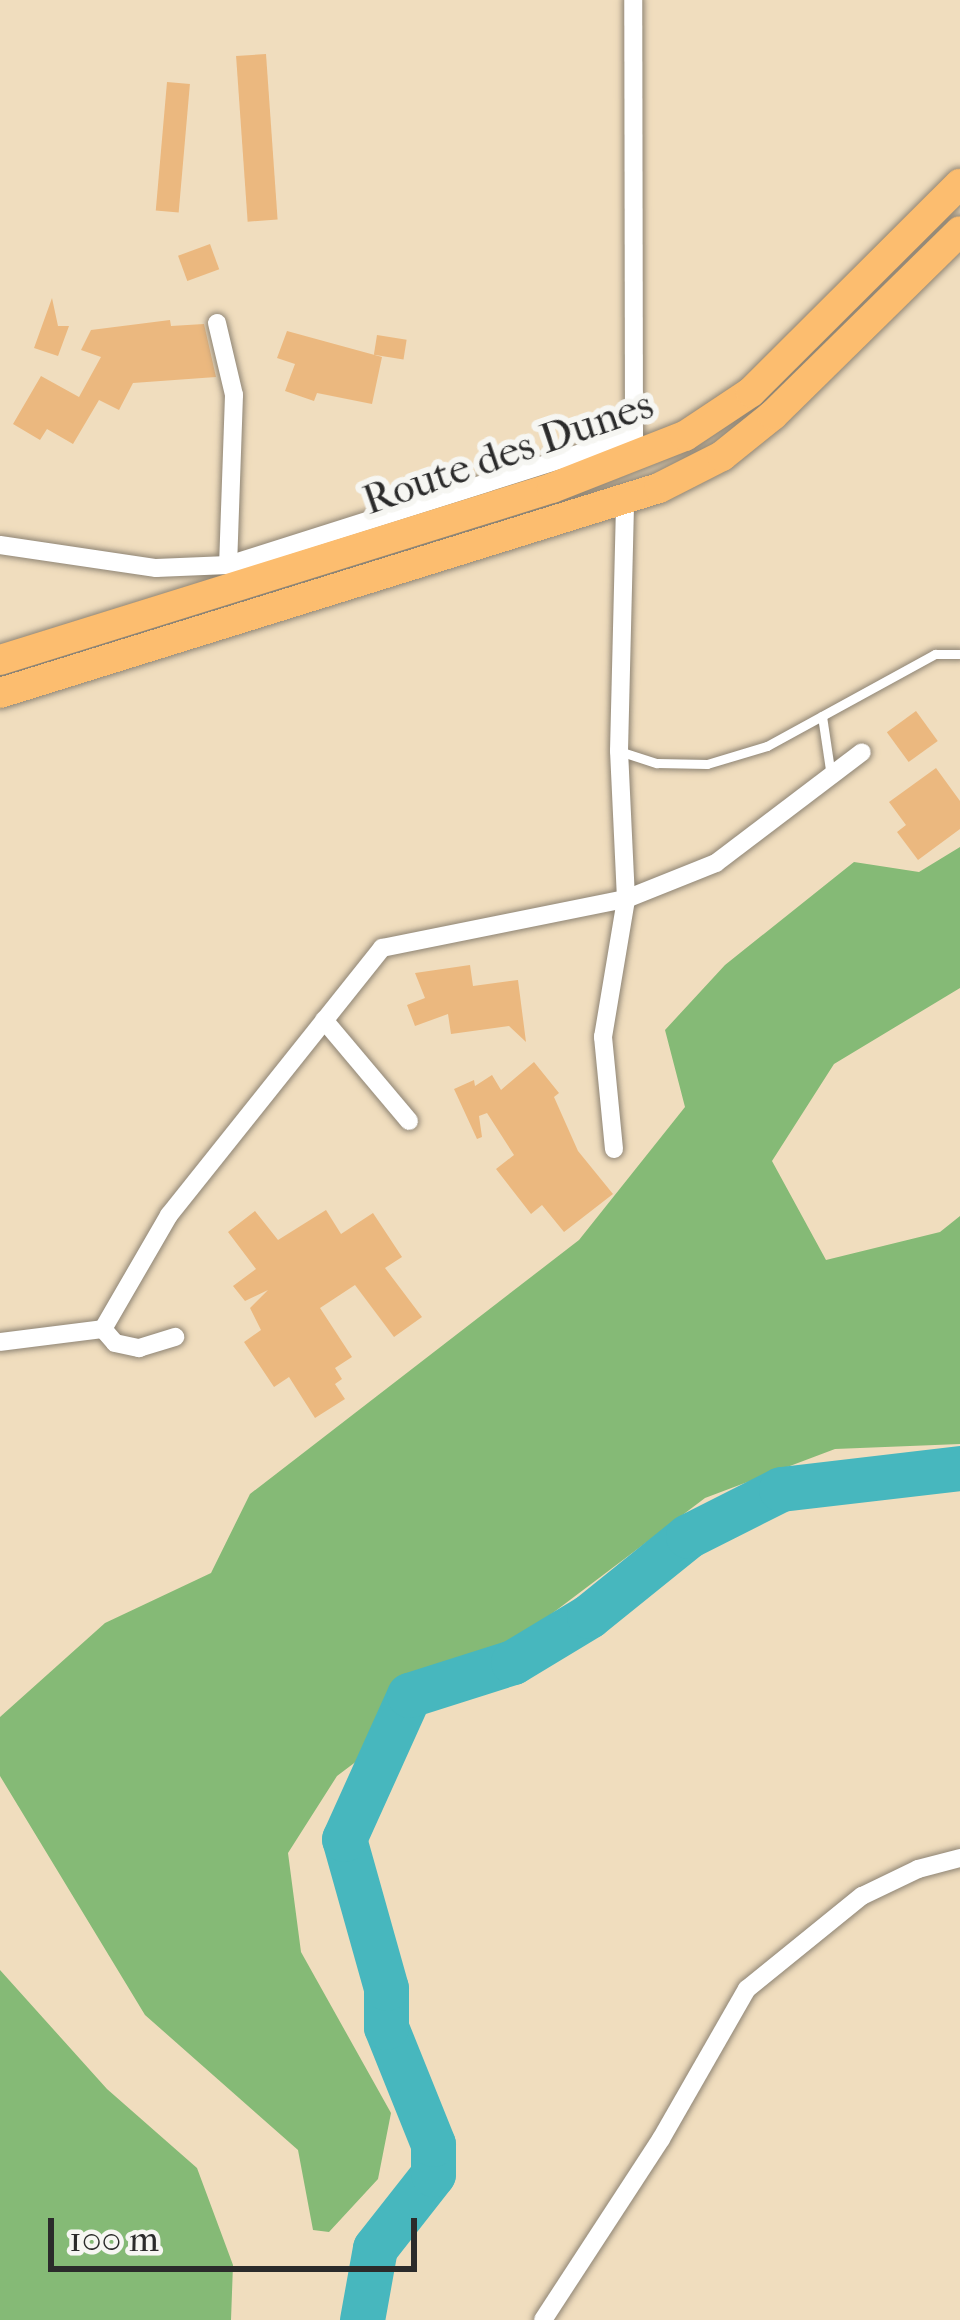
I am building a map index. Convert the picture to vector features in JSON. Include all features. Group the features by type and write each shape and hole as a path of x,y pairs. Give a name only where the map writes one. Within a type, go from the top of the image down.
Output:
{"main road":[{"name":"Route des Dunes","path":"0,660 552,488 685,436 751,392 960,184"},
{"name":"Route des Dunes","path":"0,693 659,488 722,456 773,415 960,231"}],"street":[{"path":"0,544 156,568 228,565 634,436 633,0"},
{"path":"217,323 234,394 228,565"},
{"path":"614,1149 603,1037 626,898 619,751 625,499"},
{"path":"104,1329 170,1215 382,949 626,898 716,863 862,752"},
{"path":"324,1020 409,1121"},
{"path":"104,1329 115,1343 139,1348 175,1337"},
{"path":"0,1342 104,1329"},
{"path":"543,2320 661,2139 747,1989 862,1896 918,1869 960,1858"}],"lane":[{"path":"619,751 657,764 707,764 766,746 934,654 960,654"},
{"path":"823,716 831,776"}],"green space":[{"path":"960,847 960,988 834,1064 772,1161 826,1260 940,1232 960,1216 960,1444 835,1449 705,1498 337,1776 288,1853 301,1952 391,2113 378,2179 329,2232 313,2230 298,2150 145,2015 0,1776 0,1717 105,1623 211,1573 250,1494 579,1240 685,1107 665,1030 725,965 854,862 919,872"},
{"path":"0,1970 107,2089 197,2168 233,2265 231,2320 0,2320"}],"building":[{"path":"266,54 278,220 248,222 236,56"},
{"path":"167,82 190,84 179,213 156,211"},
{"path":"210,244 219,269 187,281 178,256"},
{"path":"52,298 58,326 69,326 58,356 34,348"},
{"path":"170,320 171,326 204,324 216,377 133,383 119,410 99,400 73,444 47,429 40,440 13,424 41,376 79,397 101,357 81,350 91,330"},
{"path":"287,331 382,357 372,404 317,393 314,401 285,391 295,364 277,358"},
{"path":"377,335 407,340 404,359 374,355"},
{"path":"916,711 938,741 909,762 887,732"},
{"path":"936,768 960,801 960,829 918,860 897,832 906,825 889,802"},
{"path":"470,965 473,986 518,980 526,1042 509,1026 451,1034 448,1014 415,1026 407,1005 425,998 415,973"},
{"path":"534,1062 559,1093 554,1097 578,1151 613,1194 564,1232 542,1205 531,1214 496,1169 514,1155 487,1113 479,1116 482,1137 477,1139 454,1089 474,1080 475,1086 492,1075 501,1090"},
{"path":"326,1210 341,1234 373,1213 402,1257 385,1268 422,1317 394,1337 355,1285 320,1308 352,1357 335,1368 342,1379 335,1384 345,1399 315,1418 289,1377 274,1387 244,1342 261,1330 250,1308 268,1290 245,1301 233,1286 256,1269 228,1232 255,1211 278,1240"}],"waterway":[{"path":"362,2320 375,2248 433,2174 433,2144 386,2027 386,1988 344,1839 409,1695 513,1662 589,1616 688,1536 781,1489 960,1468"}]}
